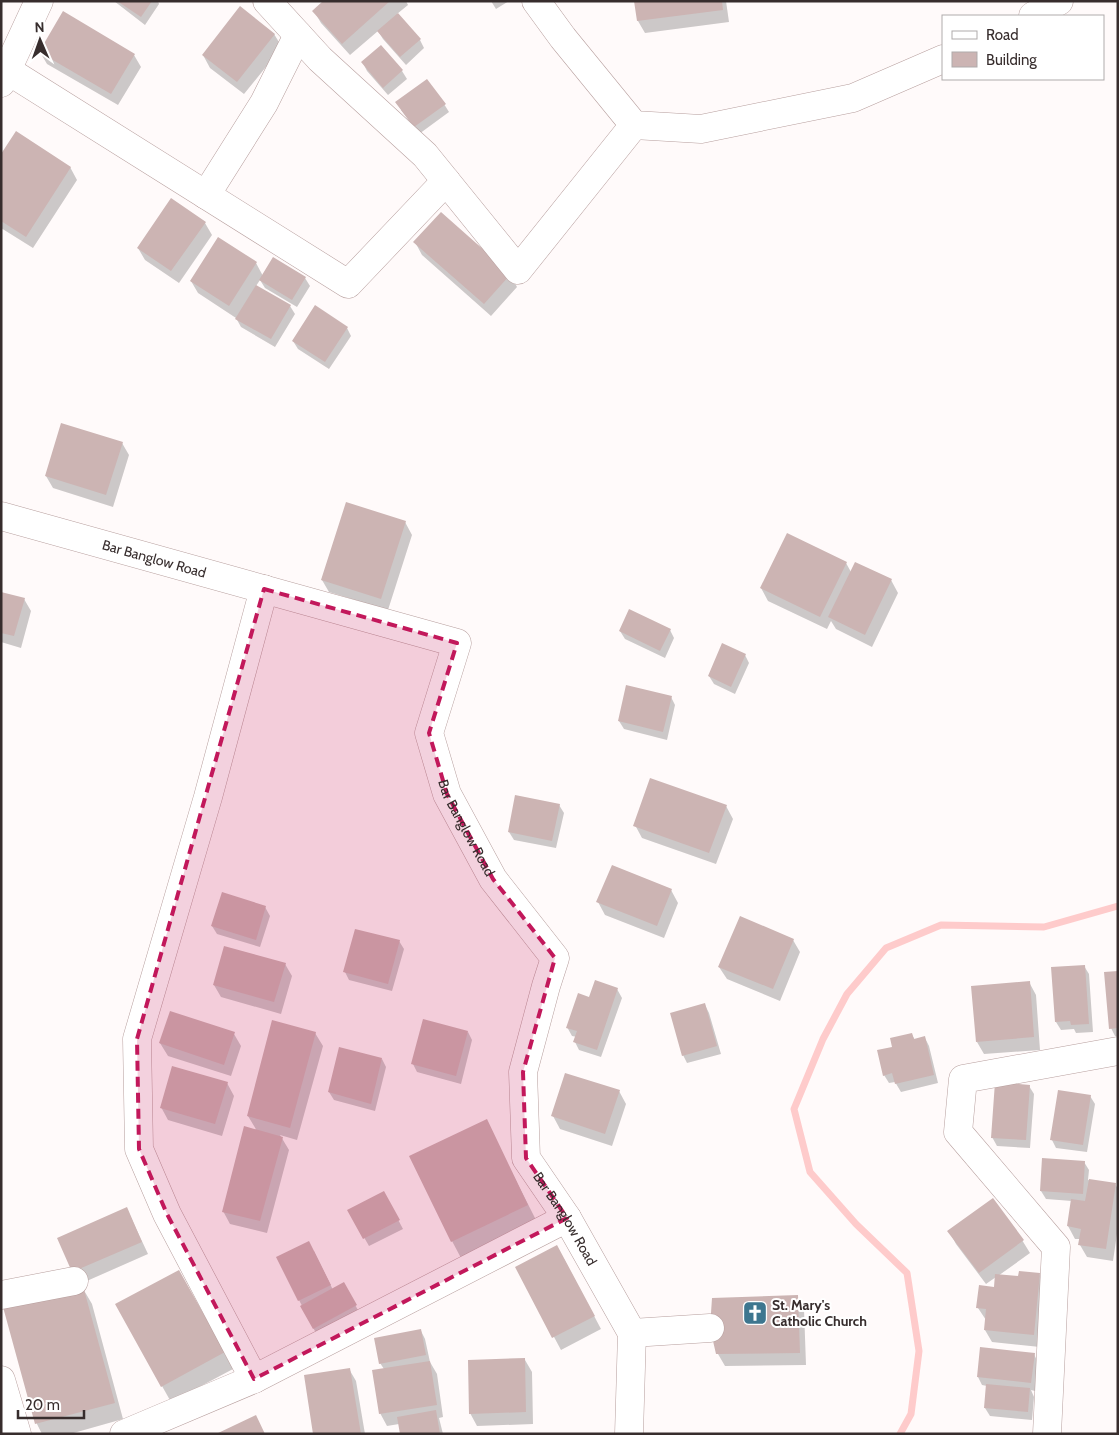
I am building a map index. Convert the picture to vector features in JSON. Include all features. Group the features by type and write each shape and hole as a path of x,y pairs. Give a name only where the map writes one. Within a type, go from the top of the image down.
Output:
{"street":[{"path":"39,1 4,77 206,195 348,284 446,181"},
{"path":"267,1 320,59 426,155 518,270 634,125"},
{"path":"536,1 634,125 702,129 853,98 942,59"},
{"path":"1035,15 1059,1"},
{"path":"206,195 264,103 298,35"},
{"name":"Bar Banglow Road","path":"1,516 457,643 429,733 447,794 493,879 555,958 523,1072 526,1158 566,1218 632,1333"},
{"path":"254,1379 166,1214 138,1149 137,1039 208,797 264,589"},
{"path":"1047,1434 1056,1247 958,1132 963,1079 1118,1051"},
{"path":"124,1434 254,1379 566,1218"},
{"path":"1,1295 74,1281"},
{"path":"629,1434 632,1333 710,1328"},
{"path":"1,1380 18,1434"}],"highlighted area":[{"path":"264,589 457,643 429,733 447,794 493,879 555,958 523,1072 526,1158 567,1218 254,1379 167,1214 139,1149 137,1039"}],"building":[{"path":"117,1 152,1 141,17"},
{"path":"323,1 390,1 342,44 312,11"},
{"path":"634,1 722,1 723,10 637,21"},
{"path":"240,6 275,34 237,82 202,55"},
{"path":"63,11 135,54 111,94 39,52"},
{"path":"398,13 421,39 400,57 377,31"},
{"path":"381,45 403,70 383,88 361,62"},
{"path":"427,79 446,104 414,127 395,102"},
{"path":"16,131 71,167 26,237 1,221 1,154"},
{"path":"171,198 206,222 171,271 137,248"},
{"path":"441,212 511,274 484,304 413,242"},
{"path":"218,237 257,262 229,306 190,281"},
{"path":"273,257 306,277 292,300 259,280"},
{"path":"256,285 291,305 271,339 235,319"},
{"path":"315,305 348,327 325,362 292,341"},
{"path":"61,423 123,442 106,495 45,476"},
{"path":"346,502 406,521 381,599 321,580"},
{"path":"787,533 847,562 820,617 760,588"},
{"path":"855,562 892,579 865,635 828,617"},
{"path":"1,592 25,598 14,636 1,633"},
{"path":"629,609 671,629 660,651 619,631"},
{"path":"722,643 746,654 731,687 708,676"},
{"path":"626,685 672,696 663,732 618,721"},
{"path":"650,778 727,805 709,853 633,826"},
{"path":"515,795 560,804 552,841 508,832"},
{"path":"612,865 672,889 657,926 596,902"},
{"path":"222,892 266,906 256,940 211,926"},
{"path":"740,916 794,939 773,989 718,967"},
{"path":"355,929 400,940 388,984 343,972"},
{"path":"224,946 286,963 274,1002 213,985"},
{"path":"1085,965 1089,1024 1071,1025 1070,1021 1055,1022 1051,967"},
{"path":"1118,971 1118,1028 1109,1029 1104,972"},
{"path":"595,980 618,988 597,1050 573,1042 577,1031 566,1028 578,993 589,997"},
{"path":"1030,981 1034,1037 976,1042 971,986"},
{"path":"705,1003 717,1046 682,1056 670,1013"},
{"path":"170,1011 235,1032 224,1065 159,1043"},
{"path":"423,1019 468,1031 456,1076 411,1064"},
{"path":"272,1020 316,1032 290,1128 247,1116"},
{"path":"912,1033 914,1039 925,1036 934,1075 895,1084 892,1073 883,1076 877,1050 892,1047 890,1038"},
{"path":"339,1047 382,1058 371,1104 328,1092"},
{"path":"172,1066 228,1082 215,1124 160,1108"},
{"path":"565,1073 620,1090 605,1134 551,1116"},
{"path":"995,1082 1030,1085 1026,1140 991,1138"},
{"path":"1058,1090 1091,1095 1083,1145 1050,1140"},
{"path":"487,1119 528,1205 451,1242 409,1156"},
{"path":"244,1126 283,1137 260,1221 222,1212"},
{"path":"1042,1158 1085,1161 1083,1194 1040,1191"},
{"path":"1089,1179 1116,1183 1106,1249 1078,1245 1081,1229 1067,1226 1071,1199 1085,1201"},
{"path":"384,1191 400,1220 363,1239 347,1210"},
{"path":"993,1198 1024,1240 979,1273 947,1231"},
{"path":"127,1207 142,1242 72,1272 57,1238"},
{"path":"309,1241 331,1285 298,1301 276,1257"},
{"path":"557,1245 595,1316 552,1338 515,1267"},
{"path":"179,1270 225,1352 161,1387 115,1304"},
{"path":"1019,1271 1040,1273 1034,1335 984,1330 986,1309 976,1308 979,1285 994,1287 995,1274 1018,1276"},
{"path":"344,1282 357,1305 313,1329 300,1306"},
{"path":"83,1286 115,1403 35,1424 3,1307"},
{"name":"St. Mary's Catholic Church","path":"798,1295 800,1353 716,1354 710,1328 712,1298"},
{"path":"421,1329 426,1355 379,1364 374,1338"},
{"path":"980,1347 1035,1353 1031,1383 977,1377"},
{"path":"525,1358 526,1412 469,1414 468,1360"},
{"path":"430,1361 437,1405 379,1414 372,1370"},
{"path":"350,1368 361,1434 313,1434 304,1375"},
{"path":"986,1384 1030,1388 1028,1412 984,1408"},
{"path":"436,1410 440,1434 400,1434 397,1417"},
{"path":"256,1415 265,1434 216,1434"}],"waterway":[{"path":"900,1434 911,1414 919,1351 907,1273 856,1224 810,1172 794,1109 823,1039 847,994 886,948 941,925 1044,927 1118,906"}],"place":[{"name":"St. Mary's Catholic Church","path":"755,1313"}]}
